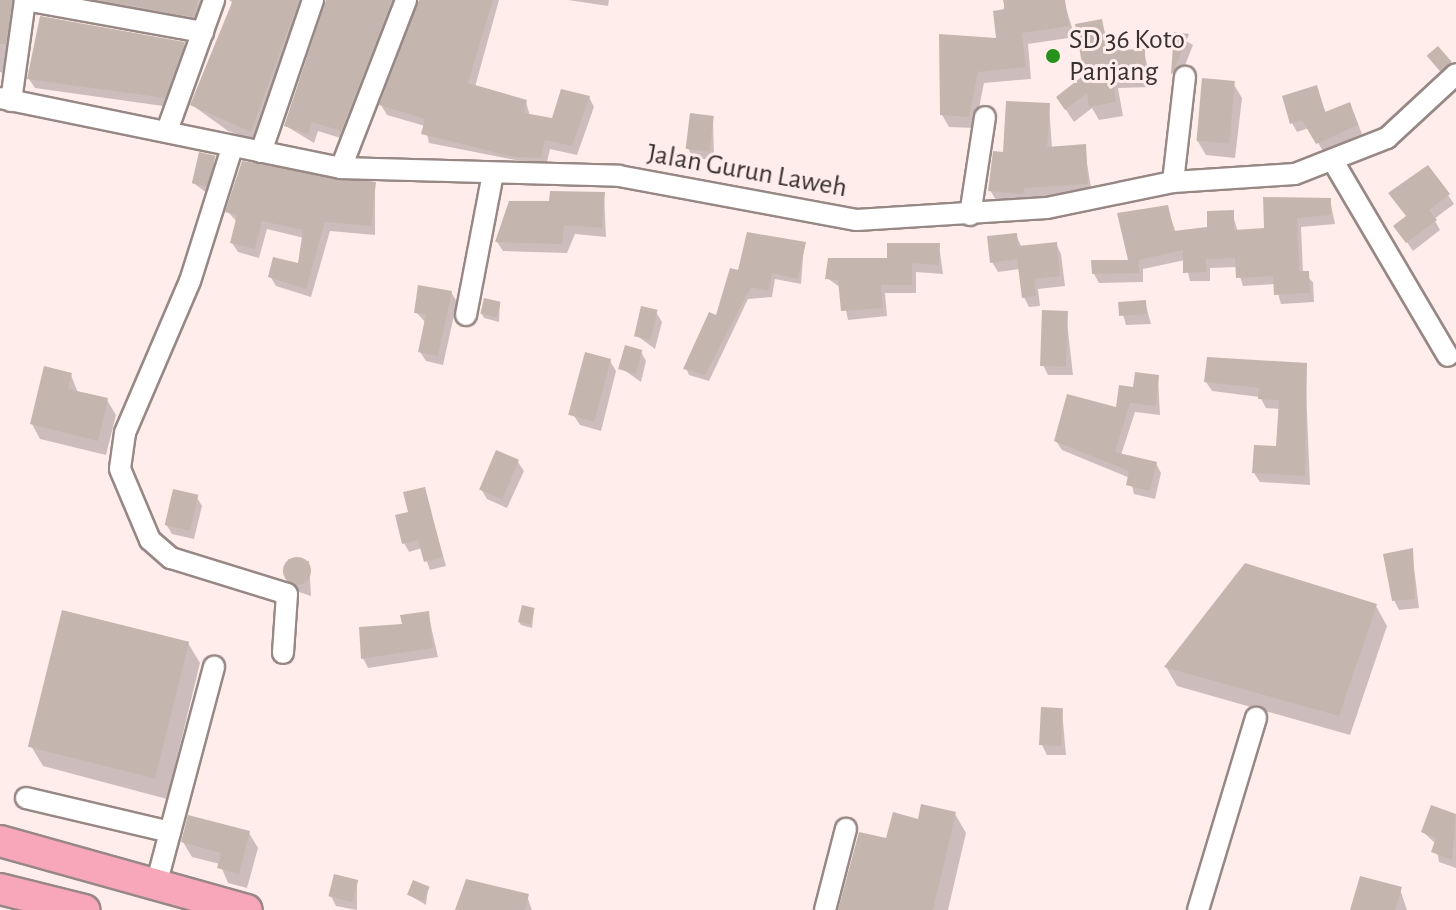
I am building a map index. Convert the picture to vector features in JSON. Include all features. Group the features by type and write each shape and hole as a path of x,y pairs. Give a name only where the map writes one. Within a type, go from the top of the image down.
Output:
{"highway":[{"path":"0,841 247,910"},
{"path":"0,889 69,908"}],"street":[{"path":"5,99 25,0 203,32"},
{"path":"168,128 214,0"},
{"path":"261,152 313,0"},
{"path":"341,168 406,0"},
{"name":"Jalan Gurun Laweh","path":"5,99 168,128 232,148 341,168 619,176 857,220 1047,208 1173,182 1295,174 1333,161 1413,120 1456,74"},
{"path":"1173,182 1185,77"},
{"path":"970,215 985,117"},
{"path":"232,148 190,281 125,433 120,469 150,540 171,558 287,594 283,653"},
{"path":"1333,161 1448,356"},
{"path":"466,315 493,174"},
{"path":"156,885 214,667"},
{"path":"1198,910 1256,718"},
{"path":"26,798 170,832"},
{"path":"825,910 846,829"}],"building":[{"path":"0,0 12,0 6,44 0,44"},
{"path":"98,0 198,0 194,17"},
{"path":"233,0 299,0 251,132 190,105"},
{"path":"326,0 392,0 341,131 312,122 308,134 284,126"},
{"path":"419,0 493,0 468,83 527,100 524,113 552,118 561,89 590,96 572,146 545,140 541,158 514,157 421,134 425,119 379,105"},
{"path":"1003,0 1065,0 1069,26 1022,33 1026,67 978,72 969,117 940,115 939,34 996,38 993,11 1005,9"},
{"path":"40,16 185,42 165,98 27,79"},
{"path":"1102,19 1108,50 1145,49 1145,74 1112,75 1116,102 1089,107 1087,93 1065,110 1056,97 1084,75 1075,24"},
{"path":"1174,32 1189,34 1171,74"},
{"path":"1438,46 1452,62 1440,72 1427,56"},
{"path":"1202,78 1235,81 1229,144 1197,141"},
{"path":"1317,85 1325,112 1350,102 1358,125 1316,144 1302,120 1290,124 1282,96"},
{"path":"1006,101 1050,103 1047,147 1086,144 1088,184 1024,188 1023,194 988,191 993,151 1003,152"},
{"path":"690,113 714,116 709,152 686,149"},
{"path":"199,152 216,156 208,187 192,183"},
{"path":"242,161 376,182 371,226 325,222 306,289 268,277 273,257 298,263 303,230 262,221 255,249 230,243 237,215 225,212"},
{"path":"1428,165 1450,194 1429,210 1437,220 1406,243 1393,226 1406,216 1388,193"},
{"path":"550,191 605,192 602,228 564,225 562,244 495,242 509,201 549,201"},
{"path":"1263,197 1331,198 1331,215 1297,218 1299,271 1309,271 1310,293 1274,295 1273,276 1236,278 1235,258 1206,259 1206,272 1183,273 1183,250 1139,260 1139,273 1092,274 1091,260 1128,260 1117,213 1168,205 1174,231 1207,227 1207,211 1234,210 1234,230 1264,228"},
{"path":"747,232 806,242 798,279 772,273 769,291 751,287 705,375 683,369 709,312 716,315 730,268 738,270"},
{"path":"1017,233 1018,246 1057,242 1060,276 1034,279 1036,296 1022,298 1017,259 990,263 987,236"},
{"path":"887,243 940,243 939,265 912,263 912,285 881,285 883,308 841,311 838,280 825,279 828,258 887,258"},
{"path":"418,285 452,291 438,356 418,352 426,314 414,313"},
{"path":"484,298 501,302 497,317 480,314"},
{"path":"1146,300 1147,314 1119,316 1118,302"},
{"path":"641,306 658,310 651,340 634,336"},
{"path":"1042,310 1068,311 1066,367 1040,366"},
{"path":"625,345 642,350 635,374 618,369"},
{"path":"585,352 611,359 594,422 568,415"},
{"path":"1207,357 1307,363 1305,476 1252,473 1254,445 1276,446 1279,400 1258,399 1259,388 1204,382"},
{"path":"44,366 72,373 68,389 108,398 98,441 30,424"},
{"path":"1135,372 1159,375 1156,406 1130,403 1115,452 1157,462 1150,491 1126,485 1129,471 1054,441 1067,394 1116,407 1119,385 1133,387"},
{"path":"496,450 519,460 502,499 479,490"},
{"path":"425,487 443,557 424,562 418,540 402,544 395,515 408,512 403,492"},
{"path":"173,489 198,495 190,531 165,525"},
{"path":"1413,548 1415,599 1392,601 1383,554"},
{"path":"297,557 307,561 311,571 307,581 297,585 287,581 283,571 287,561"},
{"path":"1245,563 1377,604 1339,716 1164,667"},
{"path":"522,605 535,608 531,624 518,622"},
{"path":"62,610 189,642 155,779 28,747"},
{"path":"429,611 433,648 361,659 359,627 402,624 400,615"},
{"path":"1041,707 1063,708 1061,746 1039,745"},
{"path":"921,804 956,812 933,910 838,910 859,832 886,838 893,812 918,819"},
{"path":"1431,805 1456,814 1452,860 1431,852 1436,838 1421,832"},
{"path":"188,815 250,831 239,874 217,868 221,853 181,842"},
{"path":"334,874 358,880 353,902 328,896"},
{"path":"1360,876 1402,887 1395,910 1350,910"},
{"path":"466,879 529,894 525,910 455,910"},
{"path":"413,880 430,887 424,902 407,895"}],"place":[{"name":"SD 36 Koto Panjang","path":"1053,56"}]}
